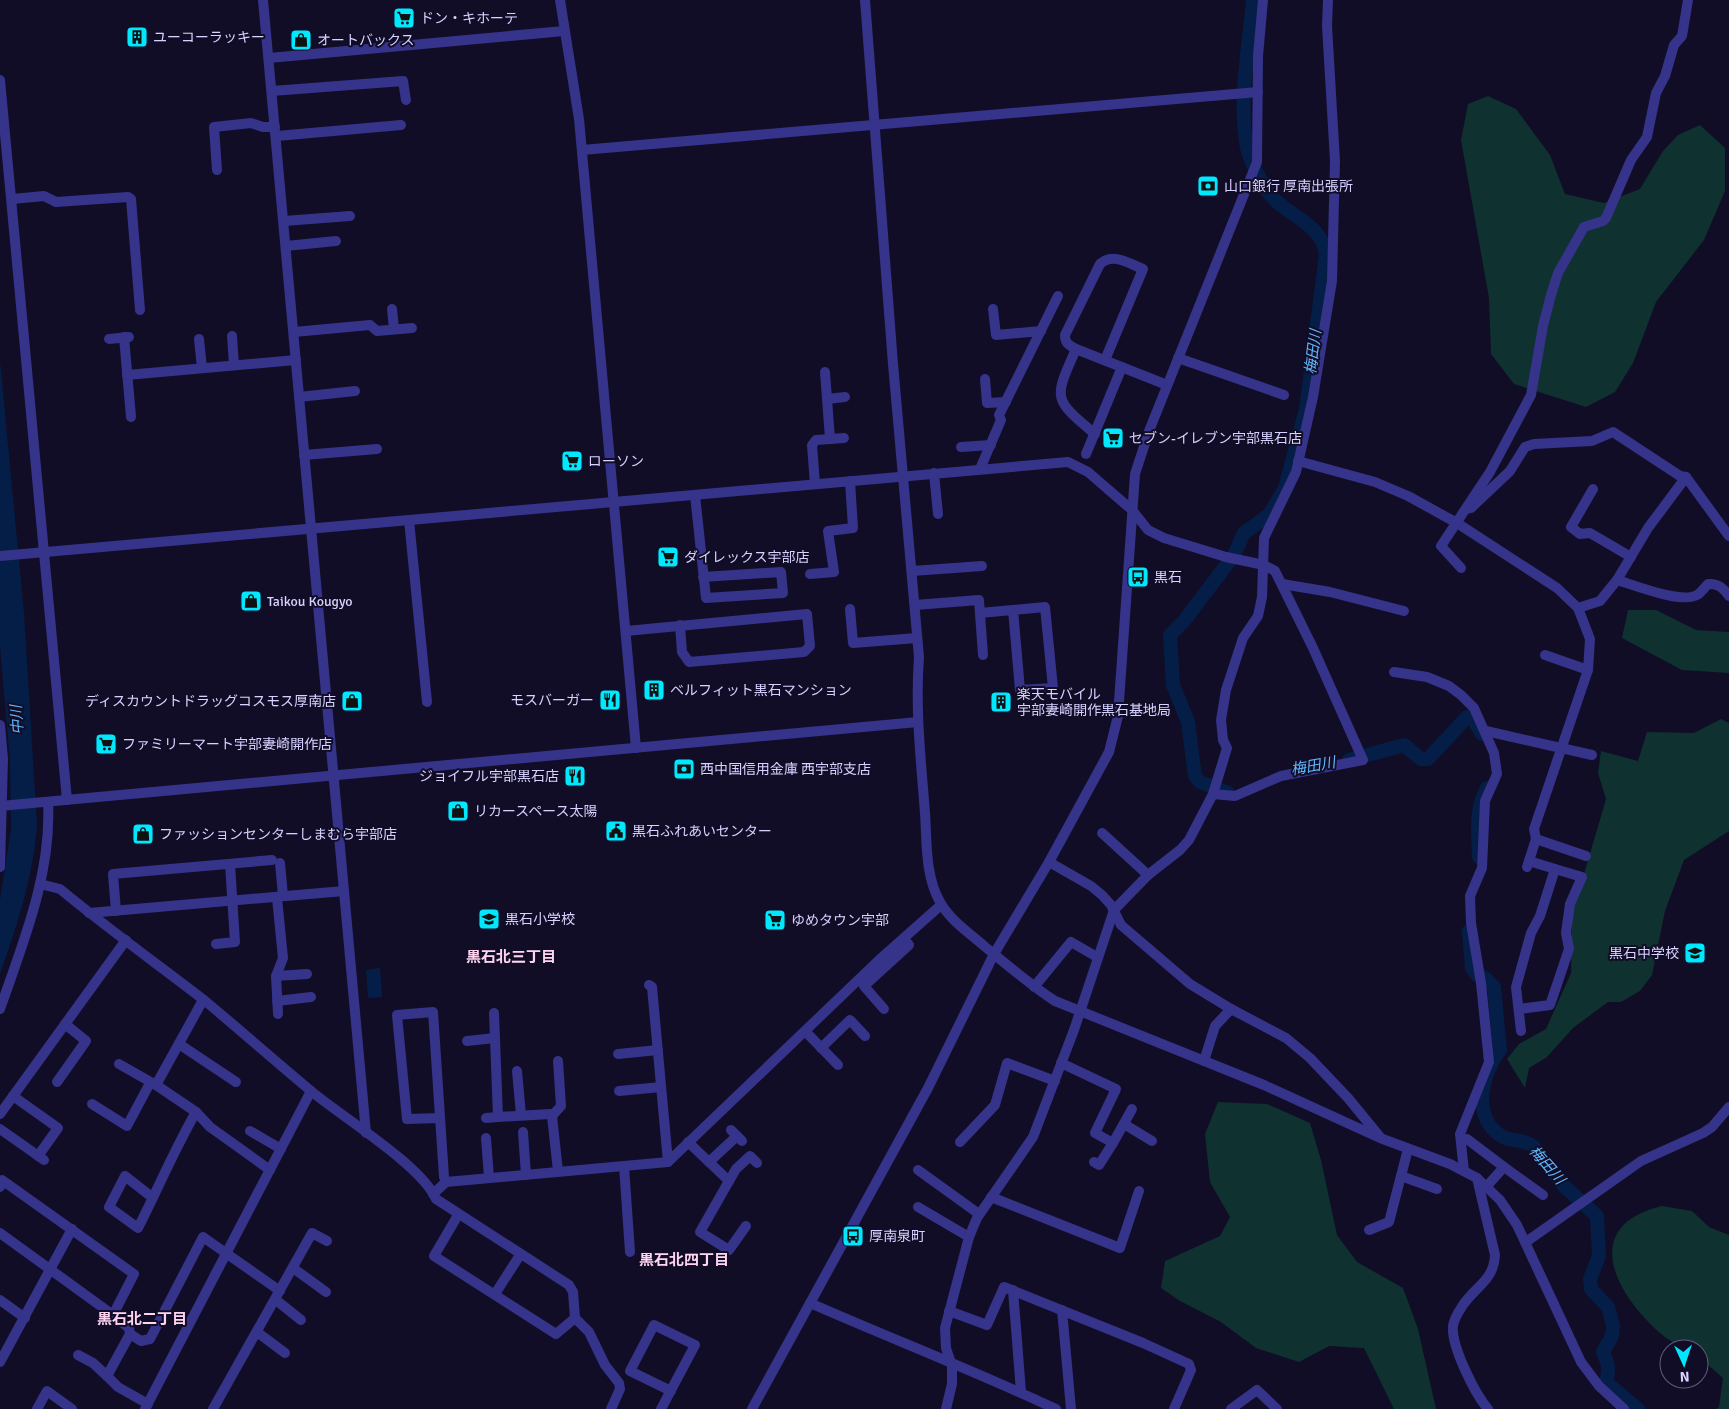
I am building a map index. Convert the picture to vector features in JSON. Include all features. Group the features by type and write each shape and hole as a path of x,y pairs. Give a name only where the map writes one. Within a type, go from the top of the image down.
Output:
{"street":[{"path":"263,0 270,58 304,456 366,1133"},
{"path":"560,0 582,150 636,748"},
{"path":"866,0 919,657 916,688 918,722 931,878 941,904 957,923 1034,987 1055,1001 1078,1012 1264,1085 1380,1138 1464,1171 1477,1178 1500,1200 1526,1242 1578,1358 1599,1386 1624,1409"},
{"path":"752,1409 928,1088 994,954 1049,862 1109,752 1117,724 1132,510 1137,465 1256,162 1248,92 1258,56 1263,0"},
{"path":"946,1409 952,1384 945,1328 969,1237 979,1214 1033,1138 1055,1081 1114,910 1148,875 1180,850 1189,840 1214,791 1227,748 1223,740 1221,720 1226,690 1243,638 1258,616 1262,597 1264,538 1290,488 1298,461 1312,396 1332,281 1334,161 1327,26 1328,0"},
{"path":"1461,568 1441,546 1490,472 1531,395 1542,326 1562,266 1584,227 1603,221 1606,218 1631,160 1647,137 1656,93 1665,76 1674,45 1682,36 1688,0"},
{"path":"270,58 564,31"},
{"path":"0,80 67,800"},
{"path":"272,91 402,81 406,100"},
{"path":"582,150 1248,92"},
{"path":"218,170 214,127 251,123 276,131 400,125"},
{"path":"12,199 44,196 56,202 131,199 140,310"},
{"path":"284,221 350,216"},
{"path":"286,246 336,241"},
{"path":"1105,360 1143,269 1108,258 1100,264 1065,335 1068,345 1076,349 1167,385"},
{"path":"980,469 1001,420 999,415 1058,296"},
{"path":"392,309 394,329"},
{"path":"993,309 996,335 1041,331"},
{"path":"294,332 370,325 377,331 412,328"},
{"path":"232,336 234,366"},
{"path":"109,339 127,337 127,375 131,418"},
{"path":"200,339 202,368"},
{"path":"1076,349 1059,387 1059,395 1066,410 1094,434"},
{"path":"1178,358 1284,395"},
{"path":"127,375 296,360"},
{"path":"1086,454 1122,367"},
{"path":"825,372 830,439"},
{"path":"985,379 988,404 1006,402"},
{"path":"299,397 354,391"},
{"path":"827,399 845,397"},
{"path":"1464,510 1471,508 1510,471 1525,448 1534,444 1592,441 1613,432 1680,476 1686,477 1729,536"},
{"path":"815,484 812,445 816,440 844,438"},
{"path":"960,447 991,445"},
{"path":"304,456 377,448"},
{"path":"1298,461 1375,482 1408,496 1457,524 1557,588 1578,608 1590,639 1588,670 1534,829 1536,839 1528,864 1556,869 1582,877 1567,917 1569,950 1550,1005 1519,1009"},
{"path":"0,556 1068,462 1088,472 1132,510 1148,530 1164,538 1230,558 1264,564 1275,571 1362,757 1282,776 1235,796 1214,791"},
{"path":"934,473 939,514"},
{"path":"1578,608 1600,601 1617,580 1648,528 1686,477"},
{"path":"810,574 834,572 828,531 853,528 850,481"},
{"path":"1593,489 1571,528 1580,534 1590,533 1631,557"},
{"path":"695,495 703,577 706,598 783,593 781,572 703,577"},
{"path":"409,520 427,702"},
{"path":"912,571 982,566"},
{"path":"1617,580 1676,597 1699,595 1708,584 1714,584 1724,589 1729,596"},
{"path":"1282,584 1330,592 1404,611"},
{"path":"915,605 979,600 984,655"},
{"path":"980,613 1012,610 1045,607 1053,688 1020,690 1012,610"},
{"path":"850,609 853,643 917,638"},
{"path":"626,630 807,614 810,646 804,652 689,662 682,652 680,626"},
{"path":"1544,654 1588,670"},
{"path":"1394,672 1427,677 1449,686 1474,708 1486,731 1494,753 1497,774 1485,802 1482,868 1470,896 1471,923 1480,975 1489,1062 1460,1134 1464,1171"},
{"path":"3,806 918,722"},
{"path":"0,725 3,759 0,867"},
{"path":"1486,731 1592,755"},
{"path":"0,1009 36,906 49,823 47,802"},
{"path":"1102,833 1148,875"},
{"path":"1536,839 1586,856"},
{"path":"116,911 113,874 276,861 283,958 276,976 278,1014"},
{"path":"1049,862 1091,886 1111,905 1121,925 1190,984 1231,1009 1286,1038 1310,1058 1362,1114 1380,1138"},
{"path":"216,944 235,942 230,864"},
{"path":"1521,1031 1516,987 1531,933 1540,916 1556,869"},
{"path":"40,884 60,889 203,1000 278,1060 311,1091 410,1168 431,1188 436,1199 568,1285 572,1292 575,1318 589,1332 605,1365 620,1382 620,1389 611,1409"},
{"path":"89,913 344,891"},
{"path":"433,1194 446,1182 668,1162 804,1031 941,904"},
{"path":"884,1009 864,986 909,945 904,939"},
{"path":"0,1114 126,940"},
{"path":"1034,987 1071,942 1097,957"},
{"path":"276,976 307,974"},
{"path":"649,985 652,987 668,1162"},
{"path":"277,1001 311,997"},
{"path":"92,1104 127,1126 179,1044 203,1000"},
{"path":"1204,1061 1215,1026 1231,1009"},
{"path":"440,1118 407,1119 397,1015 433,1012 444,1177 446,1182"},
{"path":"494,1013 494,1062 498,1117"},
{"path":"821,1048 850,1020 865,1036"},
{"path":"57,1082 86,1040 65,1024"},
{"path":"804,1031 838,1065"},
{"path":"467,1041 495,1038"},
{"path":"179,1044 236,1082"},
{"path":"618,1054 658,1050"},
{"path":"558,1060 561,1106 552,1116 558,1171"},
{"path":"960,1142 995,1105 1007,1063 1055,1081"},
{"path":"1061,1063 1116,1089 1093,1137 1112,1143"},
{"path":"118,1064 196,1112 210,1127 270,1170"},
{"path":"517,1071 521,1115"},
{"path":"619,1092 661,1087"},
{"path":"78,1355 93,1363 118,1387 147,1407 226,1251 311,1091"},
{"path":"0,1129 41,1158 58,1128 13,1096"},
{"path":"1526,1242 1641,1161 1704,1133 1712,1127 1729,1107"},
{"path":"1094,1162 1100,1165 1132,1109"},
{"path":"153,1198 125,1176 109,1207 138,1228 153,1198 175,1147 196,1112"},
{"path":"486,1118 550,1114 552,1116"},
{"path":"1124,1124 1152,1141"},
{"path":"250,1131 281,1149"},
{"path":"523,1132 526,1175"},
{"path":"709,1162 736,1135"},
{"path":"486,1138 489,1178"},
{"path":"1467,1139 1543,1195"},
{"path":"688,1142 728,1181"},
{"path":"1369,1230 1390,1222 1408,1149"},
{"path":"746,1226 729,1250 700,1232 736,1169 750,1156 757,1163"},
{"path":"624,1166 630,1252"},
{"path":"1487,1186 1504,1166"},
{"path":"918,1170 979,1214"},
{"path":"1401,1176 1437,1189"},
{"path":"1477,1178 1495,1255 1494,1268 1463,1304 1453,1327 1464,1369 1480,1400 1488,1409"},
{"path":"0,1187 2,1180 134,1274 113,1315"},
{"path":"991,1197 1120,1248 1139,1191"},
{"path":"918,1207 969,1237"},
{"path":"458,1215 434,1256 556,1334 575,1318"},
{"path":"0,1362 72,1229"},
{"path":"213,1409 312,1232 327,1241"},
{"path":"0,1233 129,1328 130,1334 106,1376"},
{"path":"130,1334 142,1341 150,1339 203,1237 226,1251 278,1295 301,1320"},
{"path":"495,1294 520,1255"},
{"path":"293,1268 326,1292"},
{"path":"949,1311 987,1325 1004,1287 1189,1364 1191,1370 1174,1409"},
{"path":"1013,1290 1021,1392"},
{"path":"0,1300 25,1318"},
{"path":"810,1304 907,1345 950,1360 1056,1409"},
{"path":"1062,1310 1071,1409"},
{"path":"662,1409 695,1345 654,1325 630,1371 671,1391"},
{"path":"257,1332 285,1353"},
{"path":"1231,1409 1247,1395 1257,1390 1277,1409"},
{"path":"37,1409 47,1391 72,1409"}],"green space":[{"path":"1488,96 1516,109 1550,155 1565,194 1604,203 1640,189 1663,151 1678,135 1700,125 1725,148 1725,191 1704,240 1656,302 1633,363 1615,392 1586,407 1514,384 1491,354 1489,298 1461,140 1468,104"},
{"path":"1628,610 1656,610 1696,630 1729,632 1729,673 1682,670 1622,638"},
{"path":"1721,719 1729,723 1729,831 1684,860 1665,911 1652,975 1640,991 1621,1002 1608,1002 1573,1028 1547,1057 1529,1068 1525,1088 1507,1059 1519,1044 1546,1029 1571,973 1572,915 1606,799 1598,773 1601,751 1638,761 1647,732 1694,733"},
{"path":"1218,1102 1267,1104 1310,1123 1321,1160 1337,1235 1357,1262 1403,1288 1418,1329 1436,1409 1394,1409 1364,1348 1329,1346 1299,1362 1256,1348 1221,1322 1180,1301 1161,1288 1165,1261 1220,1236 1230,1217 1210,1182 1205,1134"},
{"path":"1662,1206 1692,1211 1709,1227 1729,1235 1729,1409 1716,1409 1719,1407 1723,1378 1709,1366 1709,1339 1668,1339 1642,1315 1629,1299 1620,1282 1614,1266 1612,1250 1616,1236 1625,1224 1640,1214"}],"water":[{"name":"中川","path":"0,361 24,613 37,826 28,883 0,974 0,900 11,829 10,761 0,646"},
{"path":"380,968 382,997 368,998 366,970"}],"waterway":[{"name":"梅田川","path":"1228,793 1200,782 1195,776 1188,722 1173,685 1170,635 1184,621 1234,555 1244,533 1269,515 1285,488 1306,409 1326,255 1318,235 1302,220 1275,200 1268,192 1256,171 1247,148 1244,94 1253,0"},
{"name":"梅田川","path":"1349,760 1404,745 1421,759 1428,759 1467,717 1472,717 1482,734"},
{"name":"梅田川","path":"1479,857 1479,813 1487,788"},
{"name":"梅田川","path":"1469,931 1472,968 1477,975 1485,978 1494,987 1500,1050 1493,1060 1484,1083 1482,1096 1486,1119 1493,1129 1503,1137 1526,1142 1533,1146 1564,1186 1597,1216 1599,1256 1590,1279 1591,1289 1608,1307 1613,1325 1612,1336 1603,1352 1608,1366 1606,1382 1638,1409"}],"place":[{"name":"ドン・キホーテ","path":"404,18"},
{"name":"ユーコーラッキー","path":"137,37"},
{"name":"オートバックス","path":"301,40"},
{"name":"山口銀行 厚南出張所","path":"1208,186"},
{"name":"セブン-イレブン宇部黒石店","path":"1113,438"},
{"name":"ローソン","path":"572,461"},
{"name":"ダイレックス宇部店","path":"668,557"},
{"name":"黒石","path":"1138,577"},
{"name":"Taikou Kougyo","path":"251,601"},
{"name":"ベルフィット黒石マンション","path":"654,690"},
{"name":"モスバーガー","path":"610,700"},
{"name":"ディスカウントドラッグコスモス厚南店","path":"352,701"},
{"name":"楽天モバイル 宇部妻崎開作黒石基地局","path":"1001,702"},
{"name":"ファミリーマート宇部妻崎開作店","path":"106,744"},
{"name":"西中国信用金庫 西宇部支店","path":"684,769"},
{"name":"ジョイフル宇部黒石店","path":"575,776"},
{"name":"リカースペース太陽","path":"458,811"},
{"name":"黒石ふれあいセンター","path":"616,831"},
{"name":"ファッションセンターしまむら宇部店","path":"143,834"},
{"name":"黒石小学校","path":"489,919"},
{"name":"ゆめタウン宇部","path":"775,920"},
{"name":"黒石中学校","path":"1695,953"},
{"name":"厚南泉町","path":"853,1236"}],"district":[{"name":"黒石北三丁目","path":"511,957"},
{"name":"黒石北四丁目","path":"684,1260"},
{"name":"黒石北二丁目","path":"142,1319"}]}
